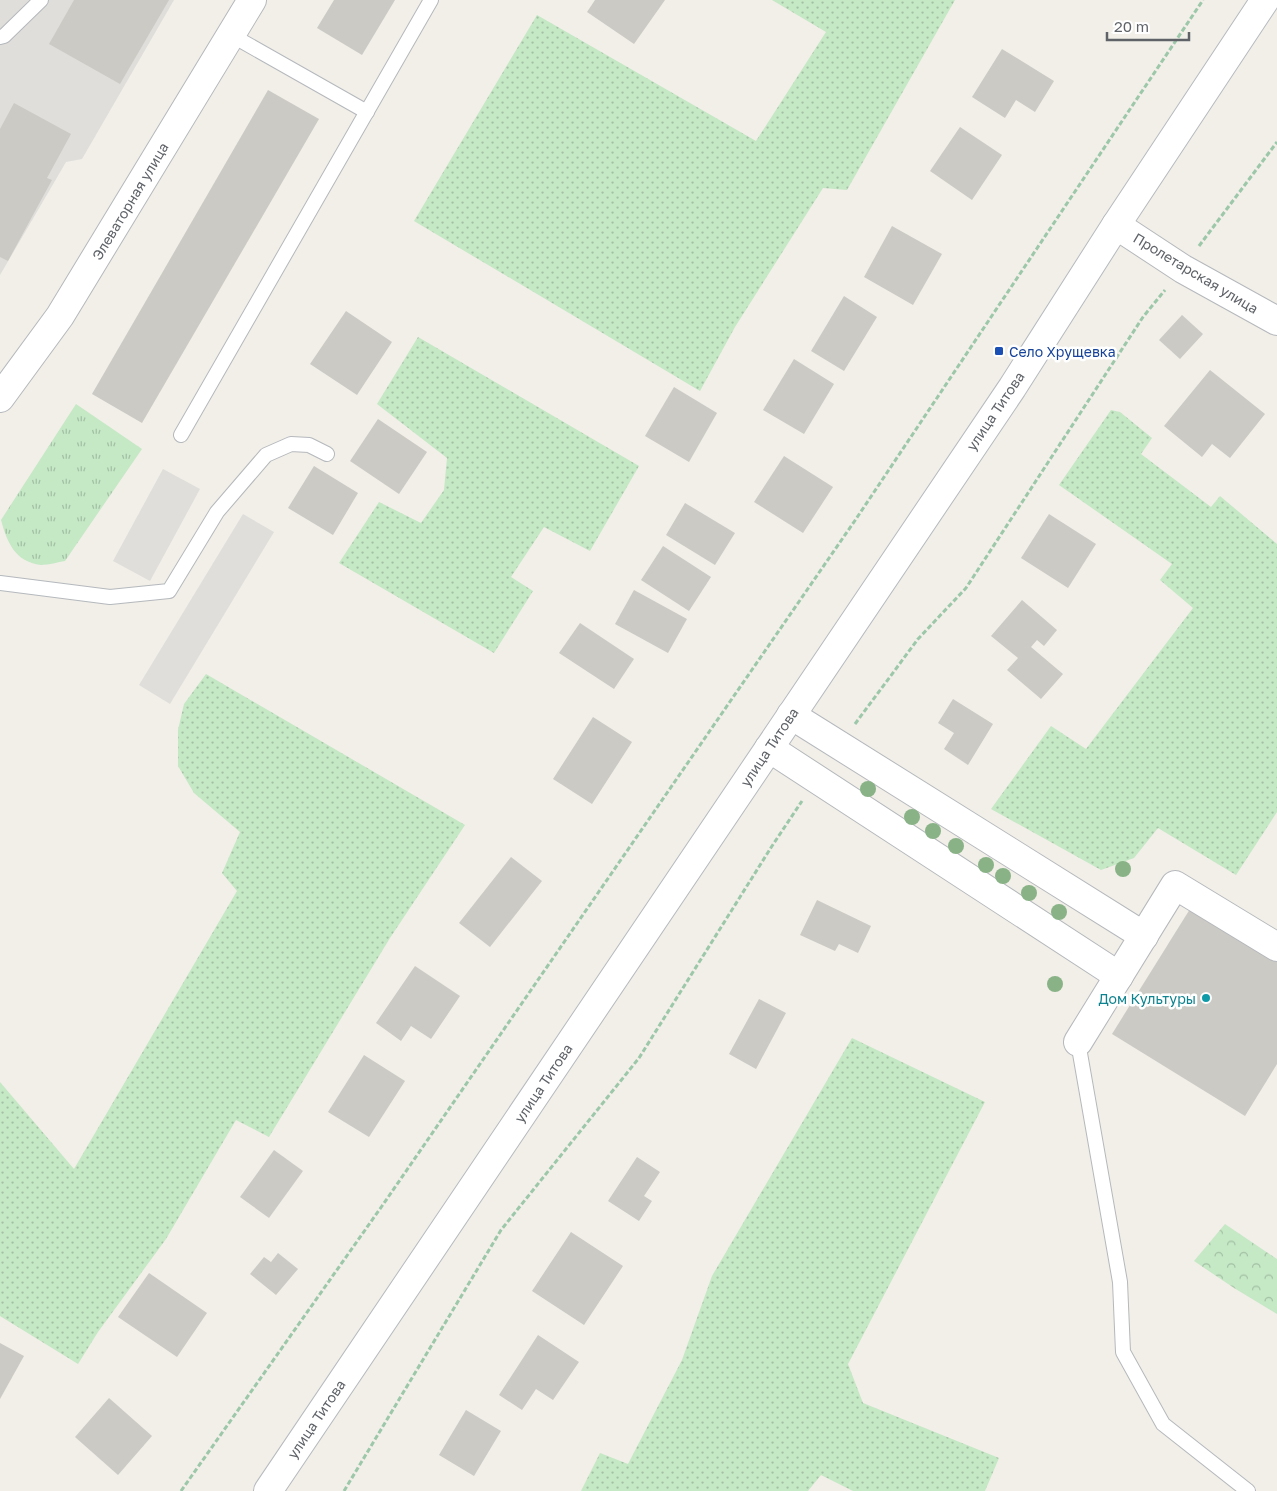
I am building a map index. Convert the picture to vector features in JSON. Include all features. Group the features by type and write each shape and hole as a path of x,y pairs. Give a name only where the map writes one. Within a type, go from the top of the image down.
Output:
{"street":[{"name":"Элеваторная улица","path":"0,398 60,316 252,0"},
{"name":"улица Титова","path":"268,1491 1012,388 1116,225 1265,0"},
{"name":"Пролетарская улица","path":"1116,225 1183,269 1277,321"},
{"path":"791,715 1144,936"},
{"path":"769,748 1119,976"},
{"path":"1078,1042 1175,885 1277,947"}],"lane":[{"path":"0,37 4,36 41,0"},
{"path":"181,435 431,0"},
{"path":"230,35 367,112"},
{"path":"0,583 110,597 169,591 217,512 266,455 291,444 309,446 327,454"},
{"path":"1078,1042 1120,1282 1123,1352 1163,1424 1248,1491"}],"path":[{"path":"181,1491 382,1206 856,519 1203,0"},
{"path":"839,745 918,639 966,588 1142,318 1183,269 1277,142"},
{"path":"344,1491 501,1230 640,1058 772,846 817,779"}],"shaded area":[{"path":"0,0 174,0 82,159 66,162 0,275"},
{"path":"163,469 200,489 150,581 113,561"},
{"path":"243,514 274,532 170,704 139,685"}],"green space":[{"path":"772,0 955,0 847,190 823,188 735,327 700,391 414,221 537,15 756,141 826,32"},
{"path":"418,337 639,466 590,551 544,527 511,577 533,591 494,653 339,563 379,502 421,523 444,490 447,458 377,404"},
{"path":"76,404 142,449 65,561 44,565 32,563 13,550 1,520"},
{"path":"1111,410 1120,412 1152,438 1141,454 1211,507 1220,496 1277,544 1277,812 1236,875 1158,828 1134,858 1101,870 991,809 1051,726 1086,749 1193,608 1160,580 1172,564 1059,485"},
{"path":"206,674 465,825 390,938 269,1137 236,1120 166,1239 98,1332 78,1364 0,1316 0,1082 74,1169 237,891 222,873 240,832 194,793 178,766 178,730 184,704"},
{"path":"852,1038 985,1102 848,1364 863,1403 999,1458 985,1491 853,1491 821,1475 808,1491 581,1491 600,1453 628,1464 682,1360 712,1276"},
{"path":"1225,1224 1277,1259 1277,1314 1194,1261"}],"building":[{"path":"74,0 169,0 120,84 49,44"},
{"path":"334,0 395,0 362,55 317,28"},
{"path":"595,0 665,0 634,44 587,12"},
{"path":"1002,49 1054,81 1035,112 1016,100 1005,118 972,97"},
{"path":"268,90 319,119 142,423 92,394"},
{"path":"14,103 71,134 47,178 52,180 8,261 0,257 0,129"},
{"path":"960,127 1002,155 972,200 930,171"},
{"path":"892,226 942,254 913,305 864,277"},
{"path":"844,296 877,317 844,371 811,351"},
{"path":"346,311 392,342 357,395 310,364"},
{"path":"1182,315 1203,334 1180,359 1159,340"},
{"path":"794,359 834,384 804,434 763,410"},
{"path":"1210,370 1265,414 1230,458 1212,444 1202,457 1164,426"},
{"path":"674,387 717,413 689,462 645,436"},
{"path":"378,419 427,452 399,494 350,461"},
{"path":"784,456 833,487 803,533 754,502"},
{"path":"314,466 358,493 333,535 288,508"},
{"path":"685,503 735,533 715,565 666,535"},
{"path":"1049,514 1096,544 1068,588 1021,558"},
{"path":"663,546 711,577 689,611 641,580"},
{"path":"634,590 687,619 668,653 615,624"},
{"path":"1022,600 1057,630 1044,646 1037,640 1031,647 1063,674 1041,699 1007,670 1018,658 991,636"},
{"path":"580,623 634,659 614,689 559,653"},
{"path":"953,699 993,724 968,765 944,749 954,733 938,723"},
{"path":"593,717 632,742 592,804 553,779"},
{"path":"511,857 542,881 490,947 459,923"},
{"path":"817,900 871,926 858,953 839,944 835,951 800,935"},
{"name":"Дом Культуры","path":"1190,909 1277,962 1277,1064 1245,1116 1112,1034"},
{"path":"415,966 460,996 431,1039 411,1026 401,1041 376,1023"},
{"path":"759,999 786,1013 756,1069 729,1054"},
{"path":"364,1055 405,1081 369,1137 328,1112"},
{"path":"274,1150 303,1171 269,1218 240,1197"},
{"path":"637,1157 660,1172 644,1196 652,1201 639,1221 608,1201"},
{"path":"571,1232 623,1266 584,1325 532,1291"},
{"path":"278,1253 298,1269 276,1295 250,1274 264,1257 271,1262"},
{"path":"149,1273 207,1313 177,1357 118,1317"},
{"path":"538,1335 579,1362 553,1400 536,1389 522,1410 499,1395"},
{"path":"0,1343 24,1356 0,1399"},
{"path":"109,1398 152,1436 118,1475 75,1437"},
{"path":"466,1410 501,1431 474,1476 439,1455"}],"place":[{"name":"Село Хрущевка","path":"999,351"},
{"name":"Дом Культуры","path":"1206,998"}]}
